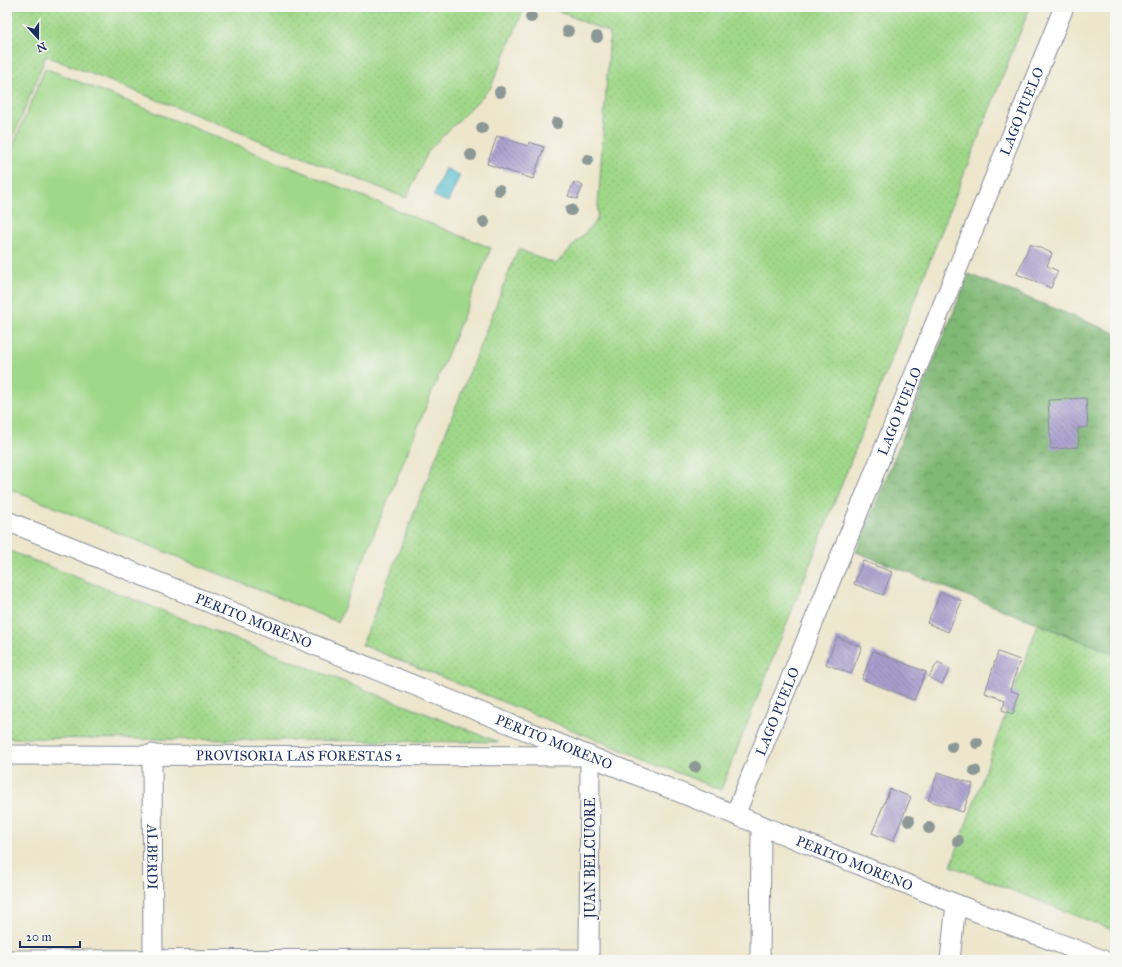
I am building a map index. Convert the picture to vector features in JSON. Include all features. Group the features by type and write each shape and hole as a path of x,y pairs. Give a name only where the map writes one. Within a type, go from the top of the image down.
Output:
{"street":[{"name":"LAGO PUELO","path":"735,815 1064,7"},
{"name":"PERITO MORENO","path":"7,521 956,904 1103,960"},
{"name":"PROVISORIA LAS FORESTAS 2","path":"7,755 152,754 590,756"},
{"name":"ALBERDI","path":"152,754 153,960"},
{"name":"JUAN BELCUORE","path":"589,959 590,756"},
{"path":"760,960 761,825"},
{"path":"950,960 956,904"},
{"path":"7,960 589,959"}],"green space":[{"path":"7,7 525,7 490,89 429,150 406,198 46,56 7,153"},
{"path":"549,7 1030,7 721,790 362,645 518,249 556,264 597,220 610,33"},
{"path":"45,68 491,248 338,622 7,488 7,161"},
{"path":"969,274 1115,333 1115,654 856,552"},
{"path":"7,550 499,742 7,738"},
{"path":"1038,624 1115,654 1115,931 951,866"}],"water":[{"path":"445,168 460,175 448,202 433,196"}],"building":[{"path":"497,136 528,146 529,142 544,147 533,179 487,164"},
{"path":"574,182 583,186 577,199 568,196"},
{"path":"1030,244 1052,253 1047,266 1058,271 1051,288 1017,274"},
{"path":"1086,398 1088,427 1078,428 1079,447 1051,449 1048,400"},
{"path":"863,561 892,572 883,595 854,584"},
{"path":"941,592 962,601 948,632 927,623"},
{"path":"837,637 862,647 851,674 826,664"},
{"path":"873,651 926,672 914,700 862,679"},
{"path":"998,652 1020,660 1010,690 1019,694 1013,714 1002,710 1005,700 985,693"},
{"path":"938,662 950,669 942,684 929,677"},
{"path":"938,772 973,784 963,812 928,800"},
{"path":"890,789 911,797 893,841 872,833"}]}
